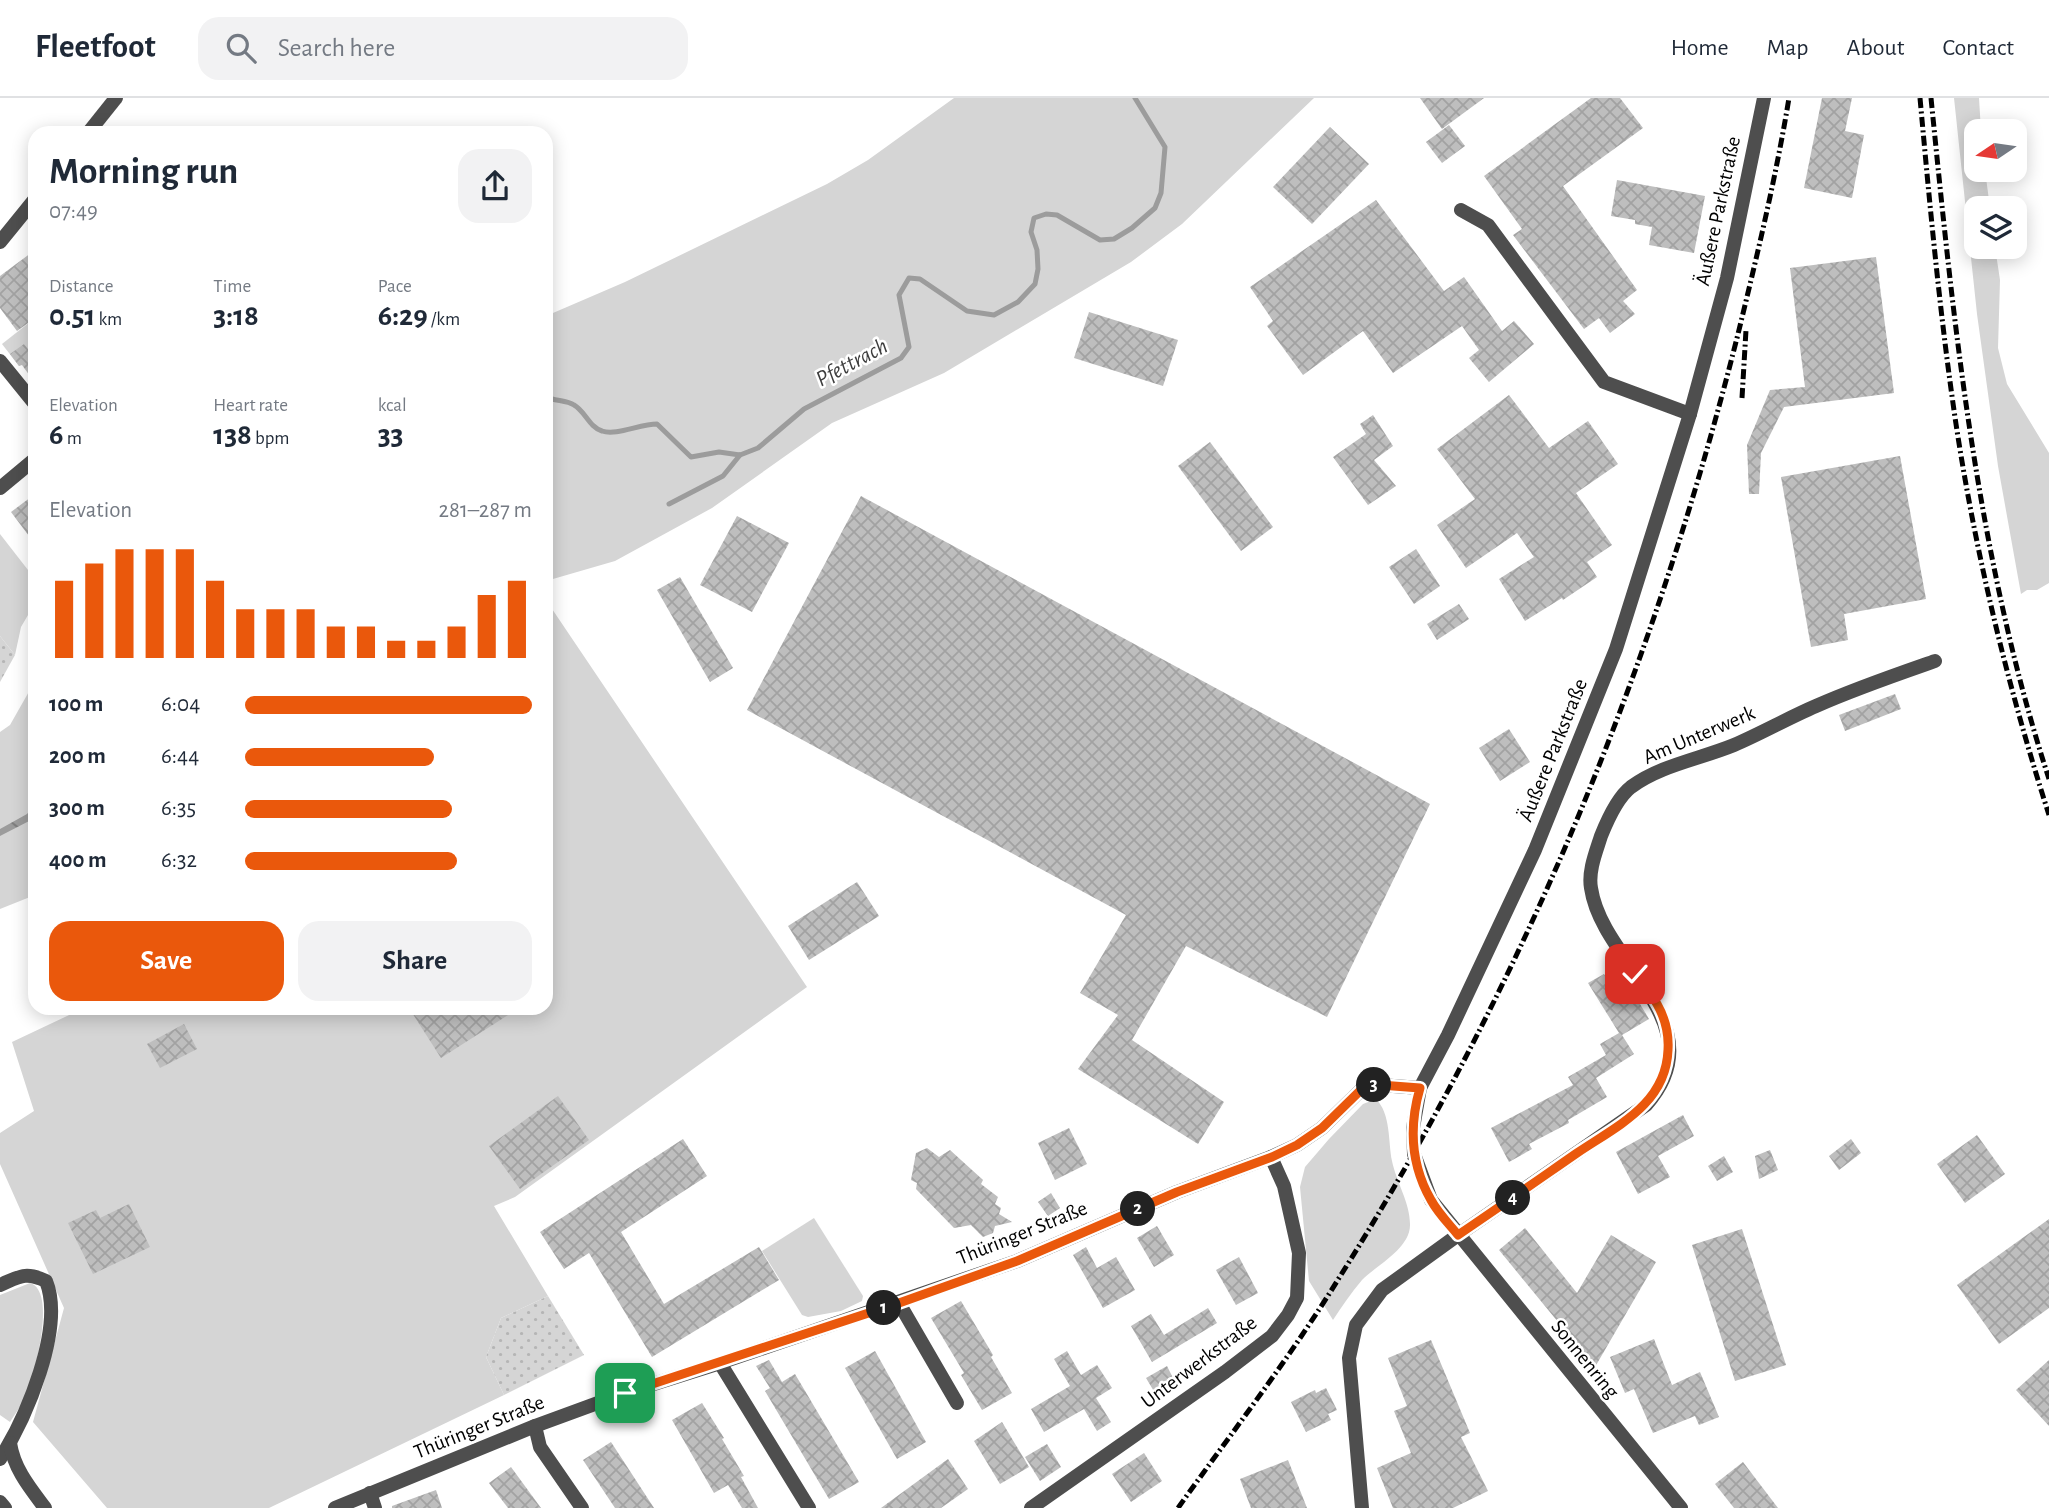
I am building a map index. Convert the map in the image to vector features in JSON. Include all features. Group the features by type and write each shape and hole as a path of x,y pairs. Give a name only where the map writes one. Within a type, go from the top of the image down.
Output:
{"street":[{"path":"94,126 116,98"},
{"name":"Äußere Parkstraße","path":"1420,1088 1448,1035 1535,850 1616,649 1690,414 1727,278 1764,98"},
{"path":"0,242 28,208"},
{"path":"1461,210 1488,225 1604,382 1690,414"},
{"path":"0,361 28,395"},
{"path":"0,488 28,465"},
{"name":"Am Unterwerk","path":"1458,1235 1646,1105 1657,1093 1663,1078 1668,1061 1666,1023 1658,1005 1604,926 1590,886 1593,862 1603,832 1630,788 1669,767 1734,745 1848,692 1935,661"},
{"name":"Thüringer Straße","path":"335,1508 535,1426 625,1393 899,1303 1017,1261 1177,1192 1272,1157 1297,1145 1322,1128 1367,1084 1420,1088"},
{"name":"Sonnenring","path":"1420,1088 1413,1128 1414,1154 1431,1200 1681,1508"},
{"name":"Unterwerkstraße","path":"1031,1508 1225,1372 1272,1336 1289,1315 1297,1298 1299,1253 1284,1186 1272,1157"},
{"path":"1362,1508 1349,1358 1356,1325 1382,1290 1458,1235"},
{"path":"0,1285 19,1276 34,1275 46,1281 52,1304 52,1325 32,1396 0,1459"},
{"path":"899,1303 957,1403"},
{"path":"720,1363 809,1508"},
{"path":"535,1426 540,1447 582,1508"},
{"path":"10,1443 12,1458 18,1469 46,1508"},
{"path":"370,1493 375,1508"},
{"path":"0,1502 5,1508"}],"shaded area":[{"path":"954,98 1314,98 1182,224 1131,262 944,373 832,423 712,508 615,561 553,579 553,313 625,282 827,184 868,160"},
{"path":"1954,98 1979,98 1980,119 1964,119 1964,182 1987,182 1988,196 1964,196"},
{"path":"1971,259 1997,259 2000,280 1998,348 2007,384 2049,453 2049,583 2037,590 2027,590 2021,594 1998,466"},
{"path":"28,324 28,359 19,366 2,344"},
{"path":"0,534 28,570 28,615 21,627 15,655 0,636"},
{"path":"553,610 807,987 515,1197 494,1206 548,1296 501,1318 486,1357 504,1395 269,1508 107,1508 33,1422 64,1308 0,1164 0,1133 34,1111 12,1042 69,1015 553,1015"},
{"path":"0,636 15,655 0,682"},
{"path":"28,693 28,898 0,909 0,732 10,725"},
{"path":"1376,1099 1387,1120 1392,1161 1409,1216 1409,1233 1392,1255 1362,1280 1333,1320 1309,1281 1300,1187 1305,1167 1329,1139 1363,1104"},
{"path":"814,1218 863,1296 862,1301 841,1311 808,1317 802,1315 762,1251"},
{"path":"30,1283 38,1289 42,1301 42,1334 27,1393 10,1422 0,1415 0,1295"},
{"path":"548,1296 584,1355 504,1395 486,1357 501,1318"}],"water":[{"path":"27,814 28,822 0,836 0,829"}],"building":[{"path":"1420,98 1484,98 1442,129"},
{"path":"1591,98 1620,98 1643,128 1563,186 1637,290 1623,301 1635,314 1610,333 1599,318 1584,329 1513,235 1522,229 1484,176"},
{"path":"1822,98 1852,98 1845,131 1864,135 1852,198 1804,188"},
{"path":"1449,125 1465,146 1442,163 1426,142"},
{"path":"1330,127 1369,164 1312,224 1273,187"},
{"path":"1617,180 1705,196 1694,253 1649,245 1652,227 1635,224 1635,220 1611,216"},
{"path":"1376,200 1444,291 1464,277 1502,331 1514,321 1534,344 1489,382 1469,358 1479,350 1462,326 1393,373 1363,331 1303,375 1267,326 1273,321 1250,287"},
{"path":"28,255 28,323 17,331 0,308 0,276"},
{"path":"1876,257 1894,393 1784,407 1761,453 1759,494 1749,494 1747,445 1770,390 1805,387 1790,268"},
{"path":"1089,312 1178,340 1163,386 1074,358"},
{"path":"24,344 28,349 28,373 22,365 19,366 10,354"},
{"path":"1509,395 1549,448 1588,421 1618,464 1576,493 1612,545 1587,562 1597,577 1525,621 1499,579 1534,557 1517,533 1466,568 1437,525 1475,499 1437,449"},
{"path":"1373,415 1393,446 1374,460 1396,486 1368,505 1333,457 1366,434 1360,424"},
{"path":"1210,442 1273,527 1241,551 1178,466"},
{"path":"1900,456 1926,599 1844,614 1848,640 1811,647 1781,477"},
{"path":"861,496 1430,804 1327,1017 1186,946 1132,1040 1224,1102 1198,1144 1078,1069 1118,1015 1080,993 1126,915 747,710"},
{"path":"28,499 28,535 11,512"},
{"path":"737,516 789,543 752,612 700,585"},
{"path":"1416,549 1440,586 1414,604 1389,567"},
{"path":"680,577 733,668 710,682 657,590"},
{"path":"1459,604 1469,619 1437,640 1427,624"},
{"path":"1895,694 1901,709 1845,731 1839,715"},
{"path":"1509,729 1530,762 1500,781 1479,748"},
{"path":"857,882 879,916 809,960 788,926"},
{"path":"1604,974 1615,992 1628,984 1649,1019 1622,1035 1634,1054 1596,1078 1607,1097 1568,1120 1569,1123 1529,1144 1532,1149 1509,1162 1491,1128 1573,1085 1568,1077 1606,1055 1600,1044 1619,1033 1588,983"},
{"path":"413,1015 508,1015 441,1058"},
{"path":"184,1024 197,1049 160,1068 147,1044"},
{"path":"558,1096 589,1140 520,1189 489,1146"},
{"path":"1683,1115 1694,1136 1658,1156 1670,1177 1638,1194 1616,1152"},
{"path":"1069,1128 1087,1164 1055,1180 1038,1143"},
{"path":"1977,1135 2005,1174 1965,1203 1937,1164"},
{"path":"683,1139 707,1176 621,1232 664,1304 759,1247 779,1280 652,1357 589,1253 564,1269 540,1232"},
{"path":"1851,1139 1861,1153 1839,1170 1829,1156"},
{"path":"927,1148 939,1157 950,1150 983,1180 981,1184 998,1197 995,1204 1001,1208 999,1214 1012,1222 995,1226 993,1233 983,1237 971,1225 954,1228 916,1189 917,1183 911,1180 916,1153"},
{"path":"1770,1150 1778,1170 1759,1179 1755,1156"},
{"path":"1724,1156 1733,1172 1717,1181 1708,1166"},
{"path":"1051,1193 1060,1208 1048,1216 1038,1202"},
{"path":"129,1204 150,1247 93,1274 68,1223 96,1210 100,1218"},
{"path":"2049,1219 2049,1308 1999,1344 1957,1285"},
{"path":"1157,1226 1174,1255 1154,1267 1137,1238"},
{"path":"1525,1228 1577,1293 1611,1235 1656,1262 1595,1367 1499,1250"},
{"path":"1742,1229 1786,1365 1735,1381 1692,1245"},
{"path":"1086,1247 1097,1268 1116,1257 1135,1290 1103,1308 1073,1255"},
{"path":"1239,1257 1258,1293 1236,1305 1216,1270"},
{"path":"961,1301 1012,1393 982,1410 961,1375 964,1373 931,1318"},
{"path":"1208,1308 1217,1323 1152,1362 1131,1326 1151,1314 1164,1335"},
{"path":"1654,1339 1672,1385 1700,1372 1719,1417 1699,1425 1695,1416 1653,1433 1634,1389 1625,1393 1610,1357"},
{"path":"1431,1340 1470,1433 1461,1437 1488,1491 1453,1508 1393,1508 1377,1468 1411,1453 1394,1411 1407,1406 1388,1358"},
{"path":"875,1351 926,1442 897,1459 845,1368"},
{"path":"1067,1351 1081,1375 1097,1365 1112,1388 1096,1398 1111,1422 1097,1431 1084,1409 1044,1432 1031,1409 1070,1386 1054,1359"},
{"path":"769,1360 782,1382 795,1374 859,1482 829,1499 765,1391 770,1388 756,1366"},
{"path":"2049,1360 2049,1426 2016,1390"},
{"path":"1167,1366 1175,1382 1155,1393 1146,1378"},
{"path":"1326,1388 1337,1410 1328,1414 1331,1420 1306,1432 1291,1402 1315,1390 1316,1393"},
{"path":"702,1403 724,1438 722,1439 744,1476 741,1477 758,1508 742,1508 728,1485 714,1493 672,1420"},
{"path":"1002,1422 1029,1467 1000,1484 974,1441"},
{"path":"611,1442 654,1508 615,1508 583,1460"},
{"path":"1047,1444 1061,1467 1040,1481 1025,1457"},
{"path":"1144,1453 1162,1481 1131,1502 1112,1474"},
{"path":"948,1459 968,1489 941,1508 881,1508"},
{"path":"1288,1460 1307,1508 1251,1508 1240,1479"},
{"path":"1743,1462 1778,1508 1734,1508 1715,1484"},
{"path":"511,1467 541,1508 508,1508 489,1483"},
{"path":"436,1490 442,1508 392,1508 392,1506"}],"waterway":[{"name":"Pfettrach","path":"553,399 572,404 602,431 621,431 657,424 691,457 719,452 740,455 758,448 804,409 901,358 909,347 899,295 909,278 920,279 967,311 994,315 1018,302 1035,284 1038,269 1037,250 1031,232 1034,218 1046,214 1057,215 1100,240 1114,239 1155,208 1161,193 1165,147 1135,98"},
{"name":"Pfettrach","path":"669,504 723,476 740,455"}],"railway":[{"path":"1178,1508 1301,1337 1406,1167 1467,1054 1524,939 1576,822 1666,581 1704,458 1752,275 1789,98"},
{"path":"1920,98 1940,302 1964,473 1995,621 2049,815"},
{"path":"1931,98 1959,356 1986,527 2003,612 2049,779"},
{"path":"1742,398 1746,330"}],"route":[{"path":"625,1393 899,1303 1017,1261 1177,1192 1272,1157 1297,1145 1322,1128 1367,1084 1420,1088 1413,1128 1414,1154 1431,1200 1458,1235 1615,1128 1646,1105 1657,1093 1668,1061 1666,1023 1658,1005 1635,974"}]}
